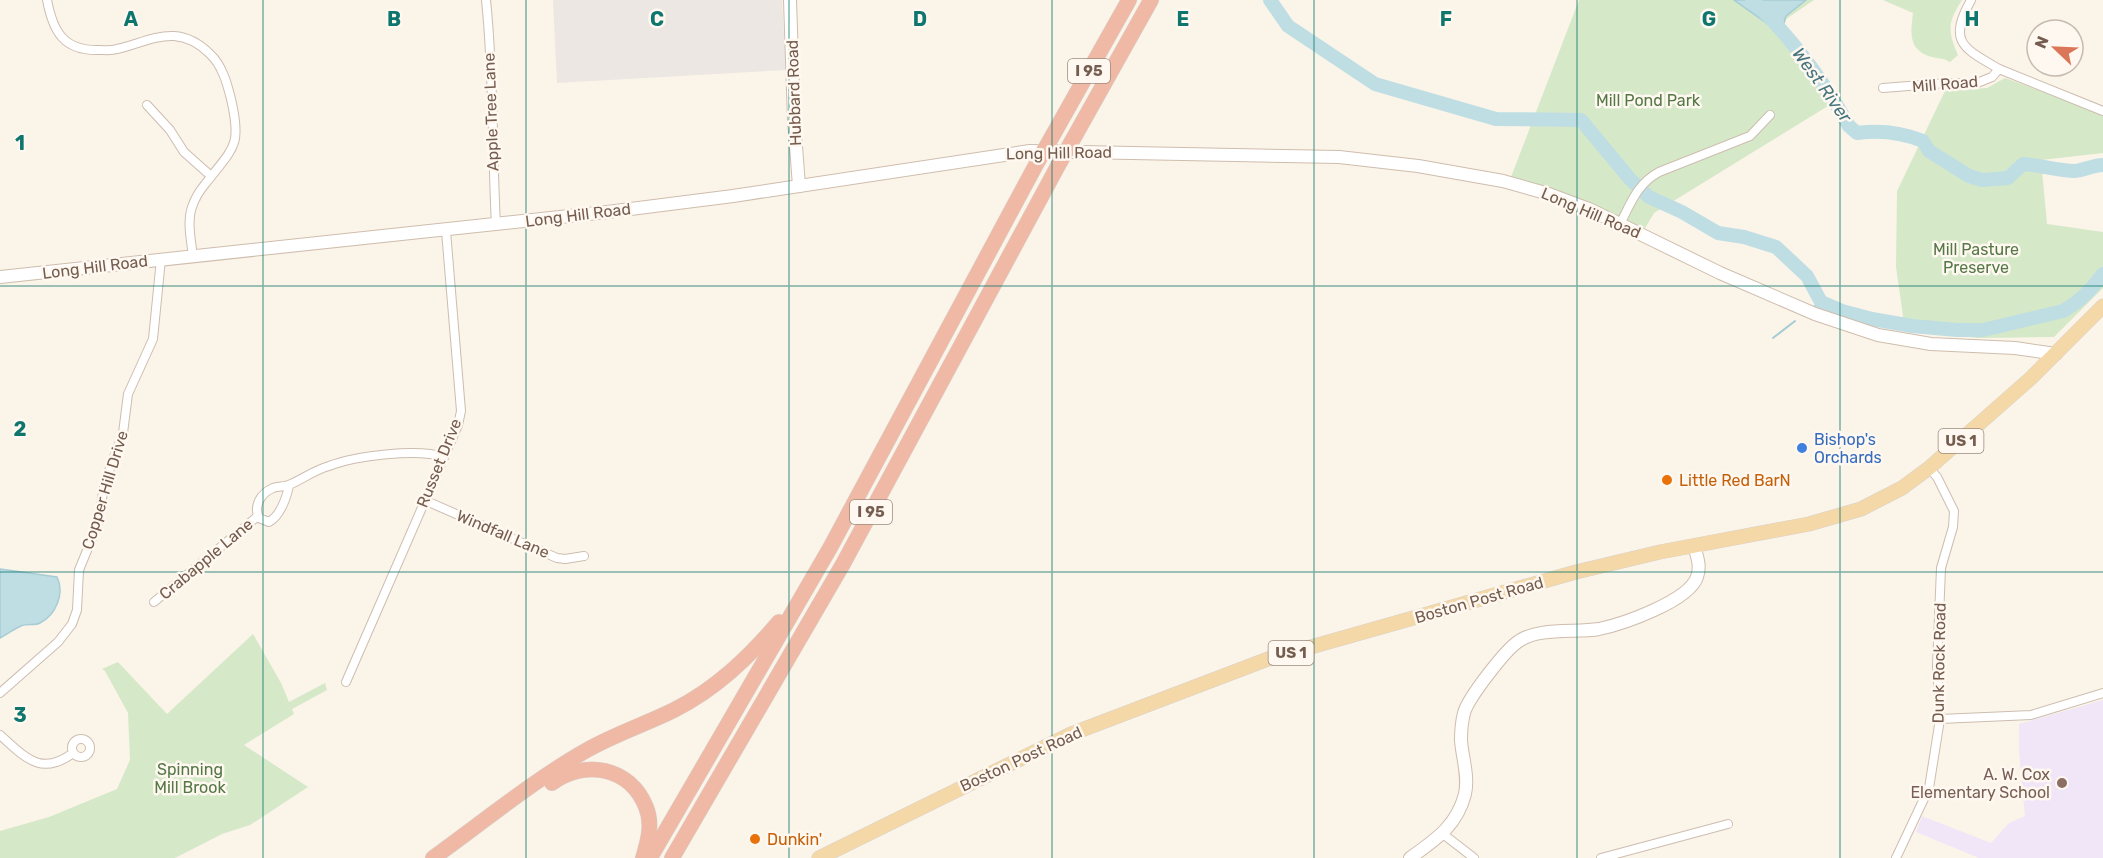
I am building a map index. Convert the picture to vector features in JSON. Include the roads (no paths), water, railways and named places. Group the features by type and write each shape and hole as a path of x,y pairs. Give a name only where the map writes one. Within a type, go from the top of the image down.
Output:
{"highway":[{"name":"I 95","path":"650,858 830,548 1038,161 1129,0"},
{"name":"I 95","path":"672,858 843,564 1060,162 1151,0"},
{"path":"433,858 587,750 674,710 699,696 728,674 756,649 780,622 830,548"},
{"path":"447,858 557,779 580,770 598,768 617,774 634,788 647,807 650,831 644,858"}],"main road":[{"name":"Boston Post Road","path":"819,858 1071,734 1268,659 1576,572 1849,514 1887,497 1929,468 2056,354 2103,306"}],"street":[{"path":"47,0 51,20 61,38 86,51 114,50 159,37 174,36 201,45 213,56 222,71 237,122 237,135 233,149 198,194 191,208 190,229 193,256"},
{"name":"Apple Tree Lane","path":"486,0 493,108 492,157 496,225"},
{"name":"Hubbard Road","path":"790,0 794,120 799,186"},
{"path":"1971,0 1961,20 1960,38 1969,50 1999,69"},
{"name":"Mill Road","path":"1883,88 1977,83 1992,77 1999,69 2103,111"},
{"path":"147,105 170,130 184,152 211,176"},
{"path":"1620,224 1638,188 1659,172 1750,136 1770,115"},
{"name":"Long Hill Road","path":"0,277 446,231 705,200 1029,151 1339,158 1389,162 1516,184 1564,199 1752,287 1826,319 1862,330 1895,339 1931,344 2015,348 2056,354"},
{"name":"Russet Drive","path":"346,682 458,425 461,411 446,231"},
{"name":"Copper Hill Drive","path":"0,693 58,642 72,624 77,610 79,570 97,526 105,482 123,433 128,394 153,339 161,260"},
{"name":"Crabapple Lane","path":"258,516 257,506 261,498 271,489 288,486 330,465 351,460 412,453 433,453 444,457"},
{"name":"Dunk Rock Road","path":"1896,858 1929,788 1940,719 1937,666 1941,568 1953,527 1954,511 1937,477 1929,468"},
{"name":"Crabapple Lane","path":"258,516 272,521 279,513 288,486"},
{"name":"Windfall Lane","path":"424,500 557,558 584,556"},
{"name":"Crabapple Lane","path":"154,602 258,516"},
{"path":"1410,858 1443,834 1454,818 1465,794 1465,767 1461,738 1464,711 1477,688 1503,657 1519,640 1541,633 1583,631 1617,624 1682,595 1692,586 1698,576 1699,562 1694,546"},
{"path":"1940,719 2031,715 2103,693"},
{"path":"0,735 24,756 42,765 54,764 73,753"},
{"path":"1601,858 1728,824"},
{"path":"1443,834 1474,858"}],"water":[{"path":"1734,0 1806,0 1786,16 1784,23 1775,29"},
{"path":"0,569 57,577 60,590 58,603 46,619 38,624 21,626 0,638"}],"waterway":[{"path":"1270,0 1288,26 1375,84 1496,119 1581,120 1630,179 1649,197 1682,212 1718,233 1744,237 1776,247 1807,276 1821,302 1842,311 1912,326 1983,330 2063,311 2085,295 2103,274"},
{"name":"West River","path":"1752,0 1805,59 1849,126 1857,133 1891,133 1923,141 1929,151 1969,176 1982,180 2008,178 2023,164 2075,171 2103,165"},
{"name":"Spinning Mill Brook","path":"1812,308 1821,302"},
{"name":"Spinning Mill Brook","path":"1773,338 1795,321"}],"place":[{"name":"Bishop's Orchards","path":"1802,448"},
{"name":"Little Red BarN","path":"1667,480"},
{"name":"A. W. Cox Elementary School","path":"2062,783"},
{"name":"Dunkin'","path":"755,839"}],"park label":[{"name":"Mill Pond Park","path":"1648,100"},
{"name":"Mill Pasture Preserve","path":"1976,258"}]}
